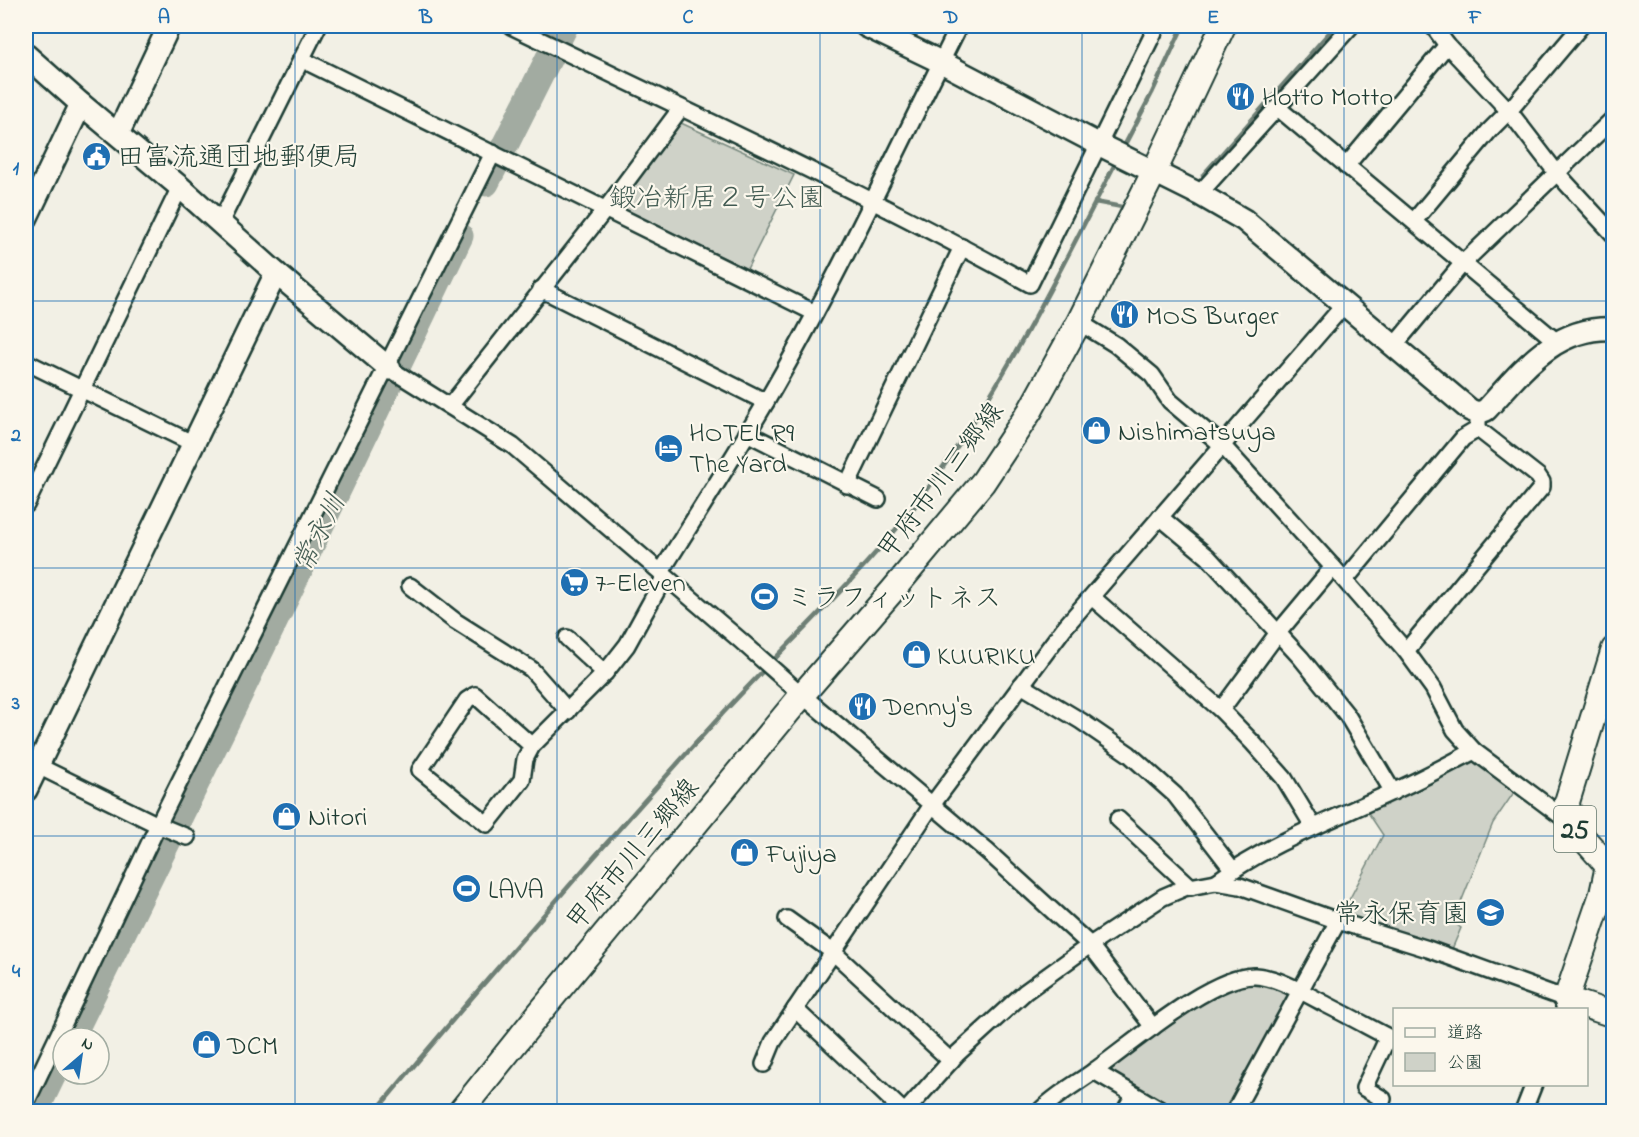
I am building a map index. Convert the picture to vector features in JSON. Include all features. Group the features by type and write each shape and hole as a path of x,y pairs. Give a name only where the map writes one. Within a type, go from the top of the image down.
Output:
{"main road":[{"name":"甲府市川三郷線","path":"460,1112 794,688 893,590 983,482 1030,411 1079,322 1145,167 1223,26"},
{"name":"25","path":"1564,1004 1606,882 1608,866 1608,855 1569,822 1567,802 1614,649"},
{"path":"1564,1004 1582,1008"},
{"path":"1588,1009 1614,1015"}],"street":[{"path":"118,134 169,26"},
{"path":"220,223 318,26"},
{"path":"511,26 873,202 1030,284 1102,146 1156,26"},
{"path":"866,26 1199,194 1244,220 1470,410 1478,421 1538,476 1542,487 1406,651"},
{"path":"532,746 475,695 467,699 420,770 487,824 522,780 525,759 532,746 605,673 627,645 663,574 766,402 815,312 873,202 959,26"},
{"path":"1199,194 1351,26"},
{"path":"1433,26 1509,111 1556,172 1614,235"},
{"path":"1414,221 1581,26"},
{"path":"1346,166 1448,45"},
{"path":"26,55 276,273 394,371 513,446 988,852 1090,945 1153,1027"},
{"path":"301,59 815,312"},
{"path":"26,219 81,104"},
{"path":"450,406 605,210 681,108"},
{"path":"1278,108 1557,342"},
{"path":"1393,346 1463,263 1614,118"},
{"path":"26,1103 158,825 394,371 499,156"},
{"path":"26,505 180,187"},
{"path":"847,485 962,247"},
{"path":"26,790 31,763 194,444 276,273"},
{"path":"541,289 766,402"},
{"path":"764,1064 773,1042 932,805 1064,628 1344,305"},
{"path":"1079,322 1116,345 1152,375 1170,401 1222,445 1345,580 1406,651 1433,688 1455,730 1474,751 1569,822"},
{"path":"1345,580 1486,410 1534,359 1557,342 1602,328 1614,329"},
{"path":"26,362 194,444"},
{"path":"747,433 878,499"},
{"path":"1160,517 1208,557 1301,658 1347,715 1394,792"},
{"path":"1221,710 1277,634 1333,567"},
{"path":"410,586 455,621 531,669 568,711"},
{"path":"1092,597 1221,710 1253,743 1284,778 1313,826"},
{"path":"567,638 605,673"},
{"path":"1021,685 1082,721 1130,754 1175,795 1233,870"},
{"path":"1216,882 1233,870 1313,826 1394,792 1474,751"},
{"path":"31,763 158,825 188,837"},
{"path":"1118,819 1191,887"},
{"path":"795,1009 905,1112 951,1061 1025,992 1090,945 1163,897 1184,888 1216,882 1239,886 1338,921 1428,949 1564,1004"},
{"path":"788,919 833,952 951,1061"},
{"path":"1234,1112 1338,921"},
{"path":"1039,1112 1046,1104 1153,1027 1208,991 1235,979 1255,976 1273,980 1300,991 1388,1037 1364,1088 1383,1099 1377,1112"},
{"path":"1094,1071 1164,1112"},
{"path":"1523,1112 1533,1086"},
{"path":"1125,1112 1134,1095"}],"green space":[{"name":"鍛冶新居２号公園","path":"681,123 794,175 747,269 616,205"},
{"path":"1474,751 1519,785 1493,823 1453,922 1461,928 1449,956 1338,921 1383,835 1363,805"},
{"path":"1235,979 1300,991 1234,1111 1164,1111 1094,1071"}],"waterway":[{"name":"常永川","path":"486,183 565,26"},
{"path":"1122,150 1183,26"},
{"path":"1203,175 1335,26"},
{"path":"375,1112 635,811 724,712 863,567 916,504 968,431 1014,355 1117,160"},
{"path":"1095,202 1122,207"},
{"name":"常永川","path":"77,1026 460,236"},
{"name":"常永川","path":"35,1112 51,1079"}],"place":[{"name":"Hotto Motto","path":"1241,96"},
{"name":"田富流通団地郵便局","path":"96,156"},
{"name":"MOS Burger","path":"1125,315"},
{"name":"Nishimatsuya","path":"1097,431"},
{"name":"HOTEL R9 The Yard","path":"668,448"},
{"name":"7-Eleven","path":"574,582"},
{"name":"ミラフィットネス","path":"765,597"},
{"name":"KUURIKU","path":"916,655"},
{"name":"Denny's","path":"862,706"},
{"name":"Nitori","path":"287,816"},
{"name":"Fujiya","path":"745,853"},
{"name":"LAVA","path":"467,889"},
{"name":"常永保育園","path":"1490,913"},
{"name":"DCM","path":"206,1045"}]}
